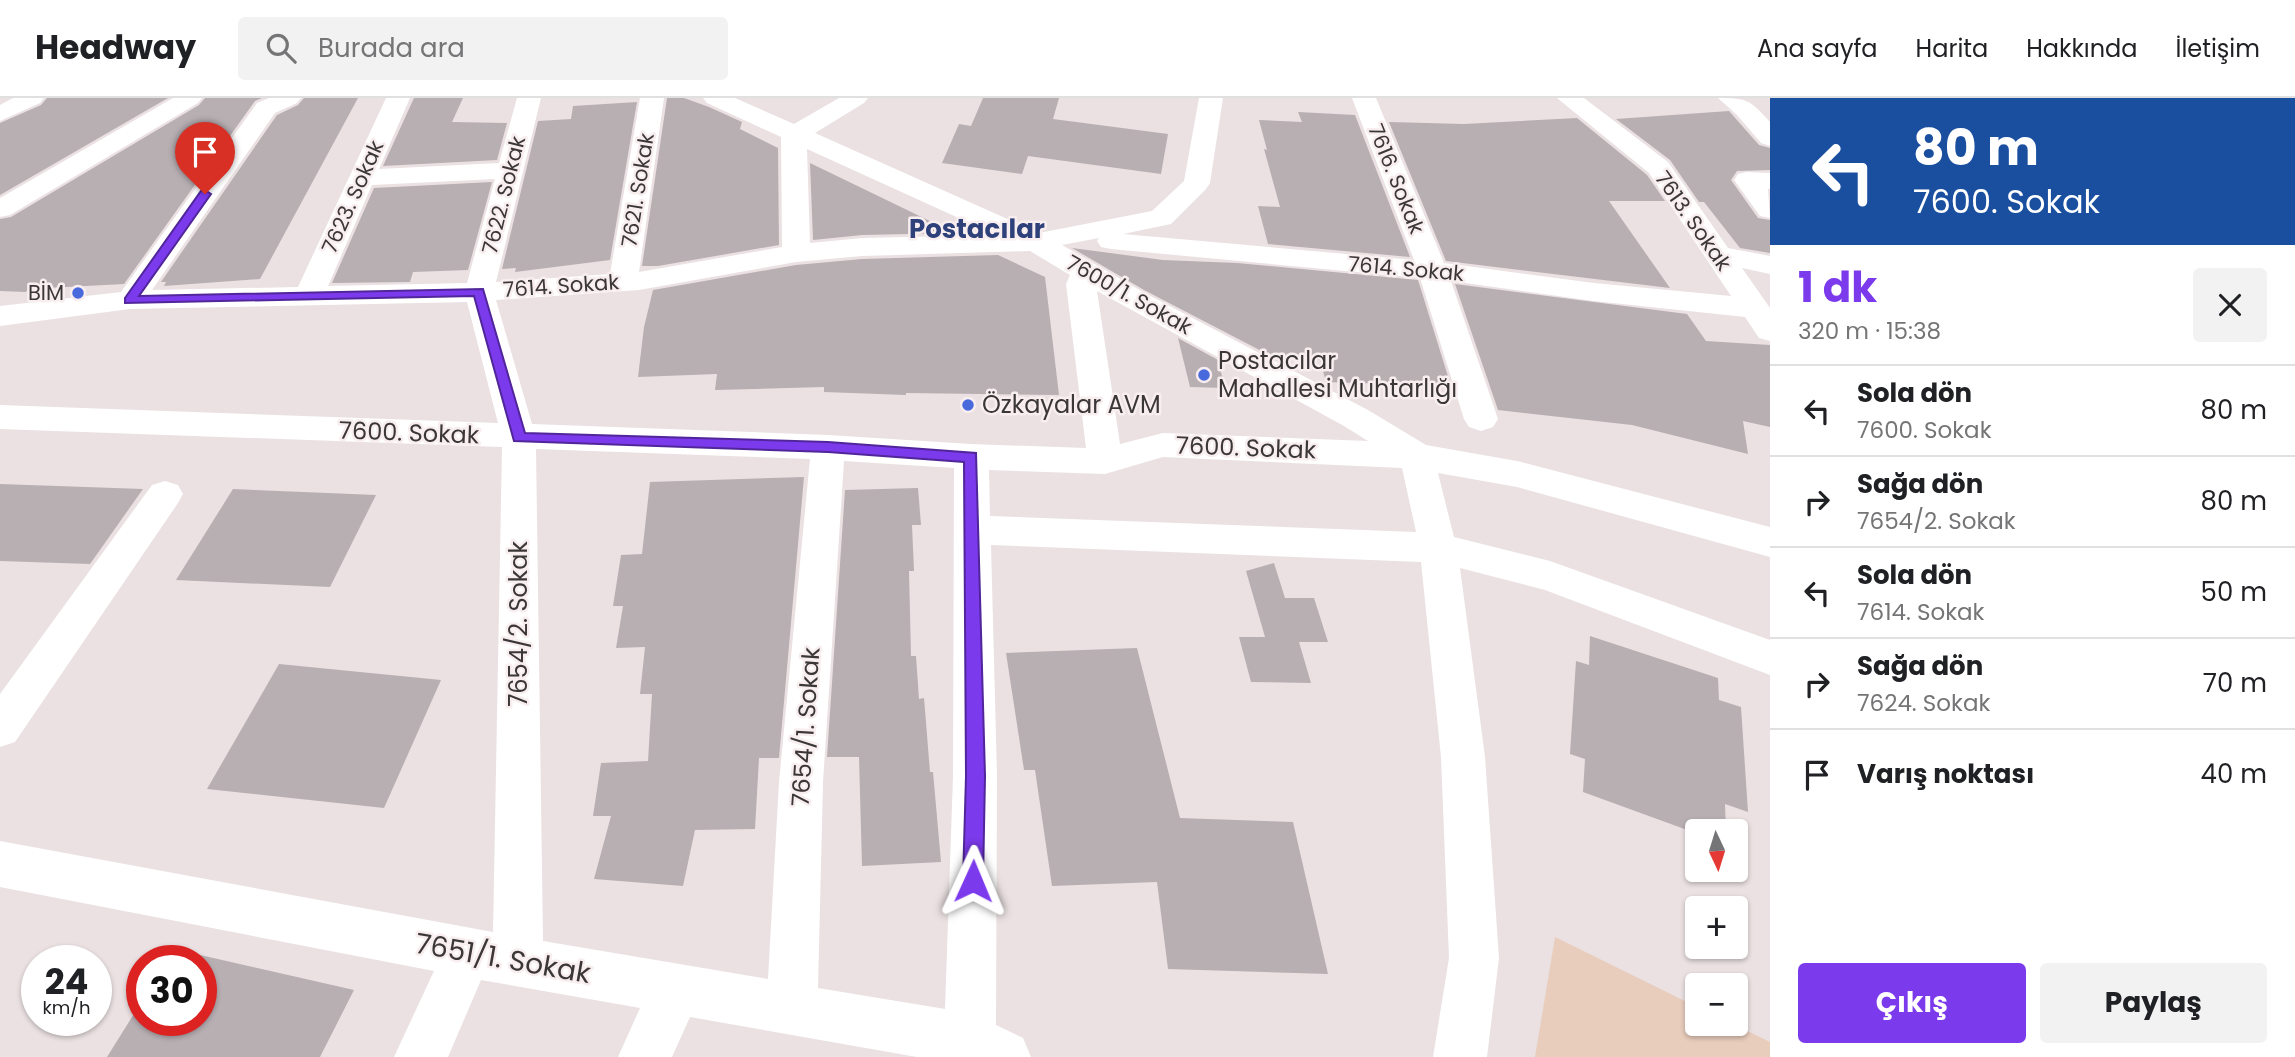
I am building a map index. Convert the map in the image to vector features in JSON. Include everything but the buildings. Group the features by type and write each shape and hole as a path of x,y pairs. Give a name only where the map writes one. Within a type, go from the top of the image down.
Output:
{"street":[{"path":"0,114 32,98"},
{"path":"0,209 190,98"},
{"path":"130,300 265,108 289,98"},
{"name":"7623. Sokak","path":"309,296 398,98"},
{"name":"7622. Sokak","path":"479,292 529,98"},
{"name":"7621. Sokak","path":"623,282 652,98"},
{"name":"7600/1. Sokak","path":"715,98 794,135 1048,239 1086,272 1356,418 1417,456"},
{"path":"796,253 794,135 856,98"},
{"path":"1048,239 1161,218 1197,183 1211,98"},
{"name":"7616. Sokak","path":"1364,98 1432,270 1481,419"},
{"name":"7613. Sokak","path":"1569,98 1659,168 1761,320"},
{"path":"1730,98 1746,110 1770,138"},
{"path":"361,178 510,170"},
{"path":"1770,181 1747,180 1770,210"},
{"name":"7614. Sokak","path":"0,316 130,300 479,292 623,282 796,253 862,247 1048,239 1432,270 1594,292 1761,320"},
{"path":"1717,255 1770,265"},
{"path":"1086,272 1081,284 1104,461"},
{"name":"7654/2. Sokak","path":"479,292 519,438 518,961"},
{"name":"7600. Sokak","path":"0,417 519,438 828,447 971,457 1104,461 1163,445 1417,456 1517,474 1770,542"},
{"name":"7654/1. Sokak","path":"792,1009 801,782 828,447"},
{"path":"1417,456 1438,548 1463,757 1474,958 1460,1057"},
{"path":"958,1047 975,776 971,457"},
{"path":"0,728 165,494"},
{"path":"972,530 1438,548 1550,576 1770,658"},
{"name":"7651/1. Sokak","path":"7,876 792,1009 958,1047"},
{"path":"421,1057 468,953"},
{"path":"645,1057 676,989"}],"shaded area":[{"path":"1555,937 1685,1001 1685,1036 1748,1036 1748,1031 1770,1042 1770,1057 1535,1057"}],"place":[{"name":"BİM","path":"78,293"},
{"name":"Postacılar Mahallesi Muhtarlığı","path":"1204,375"},
{"name":"Özkayalar AVM","path":"968,405"}],"district":[{"name":"Postacılar","path":"977,229"}],"route":[{"path":"205,194 130,300 479,292 519,438 828,447 971,457 975,776 973,881"}]}
